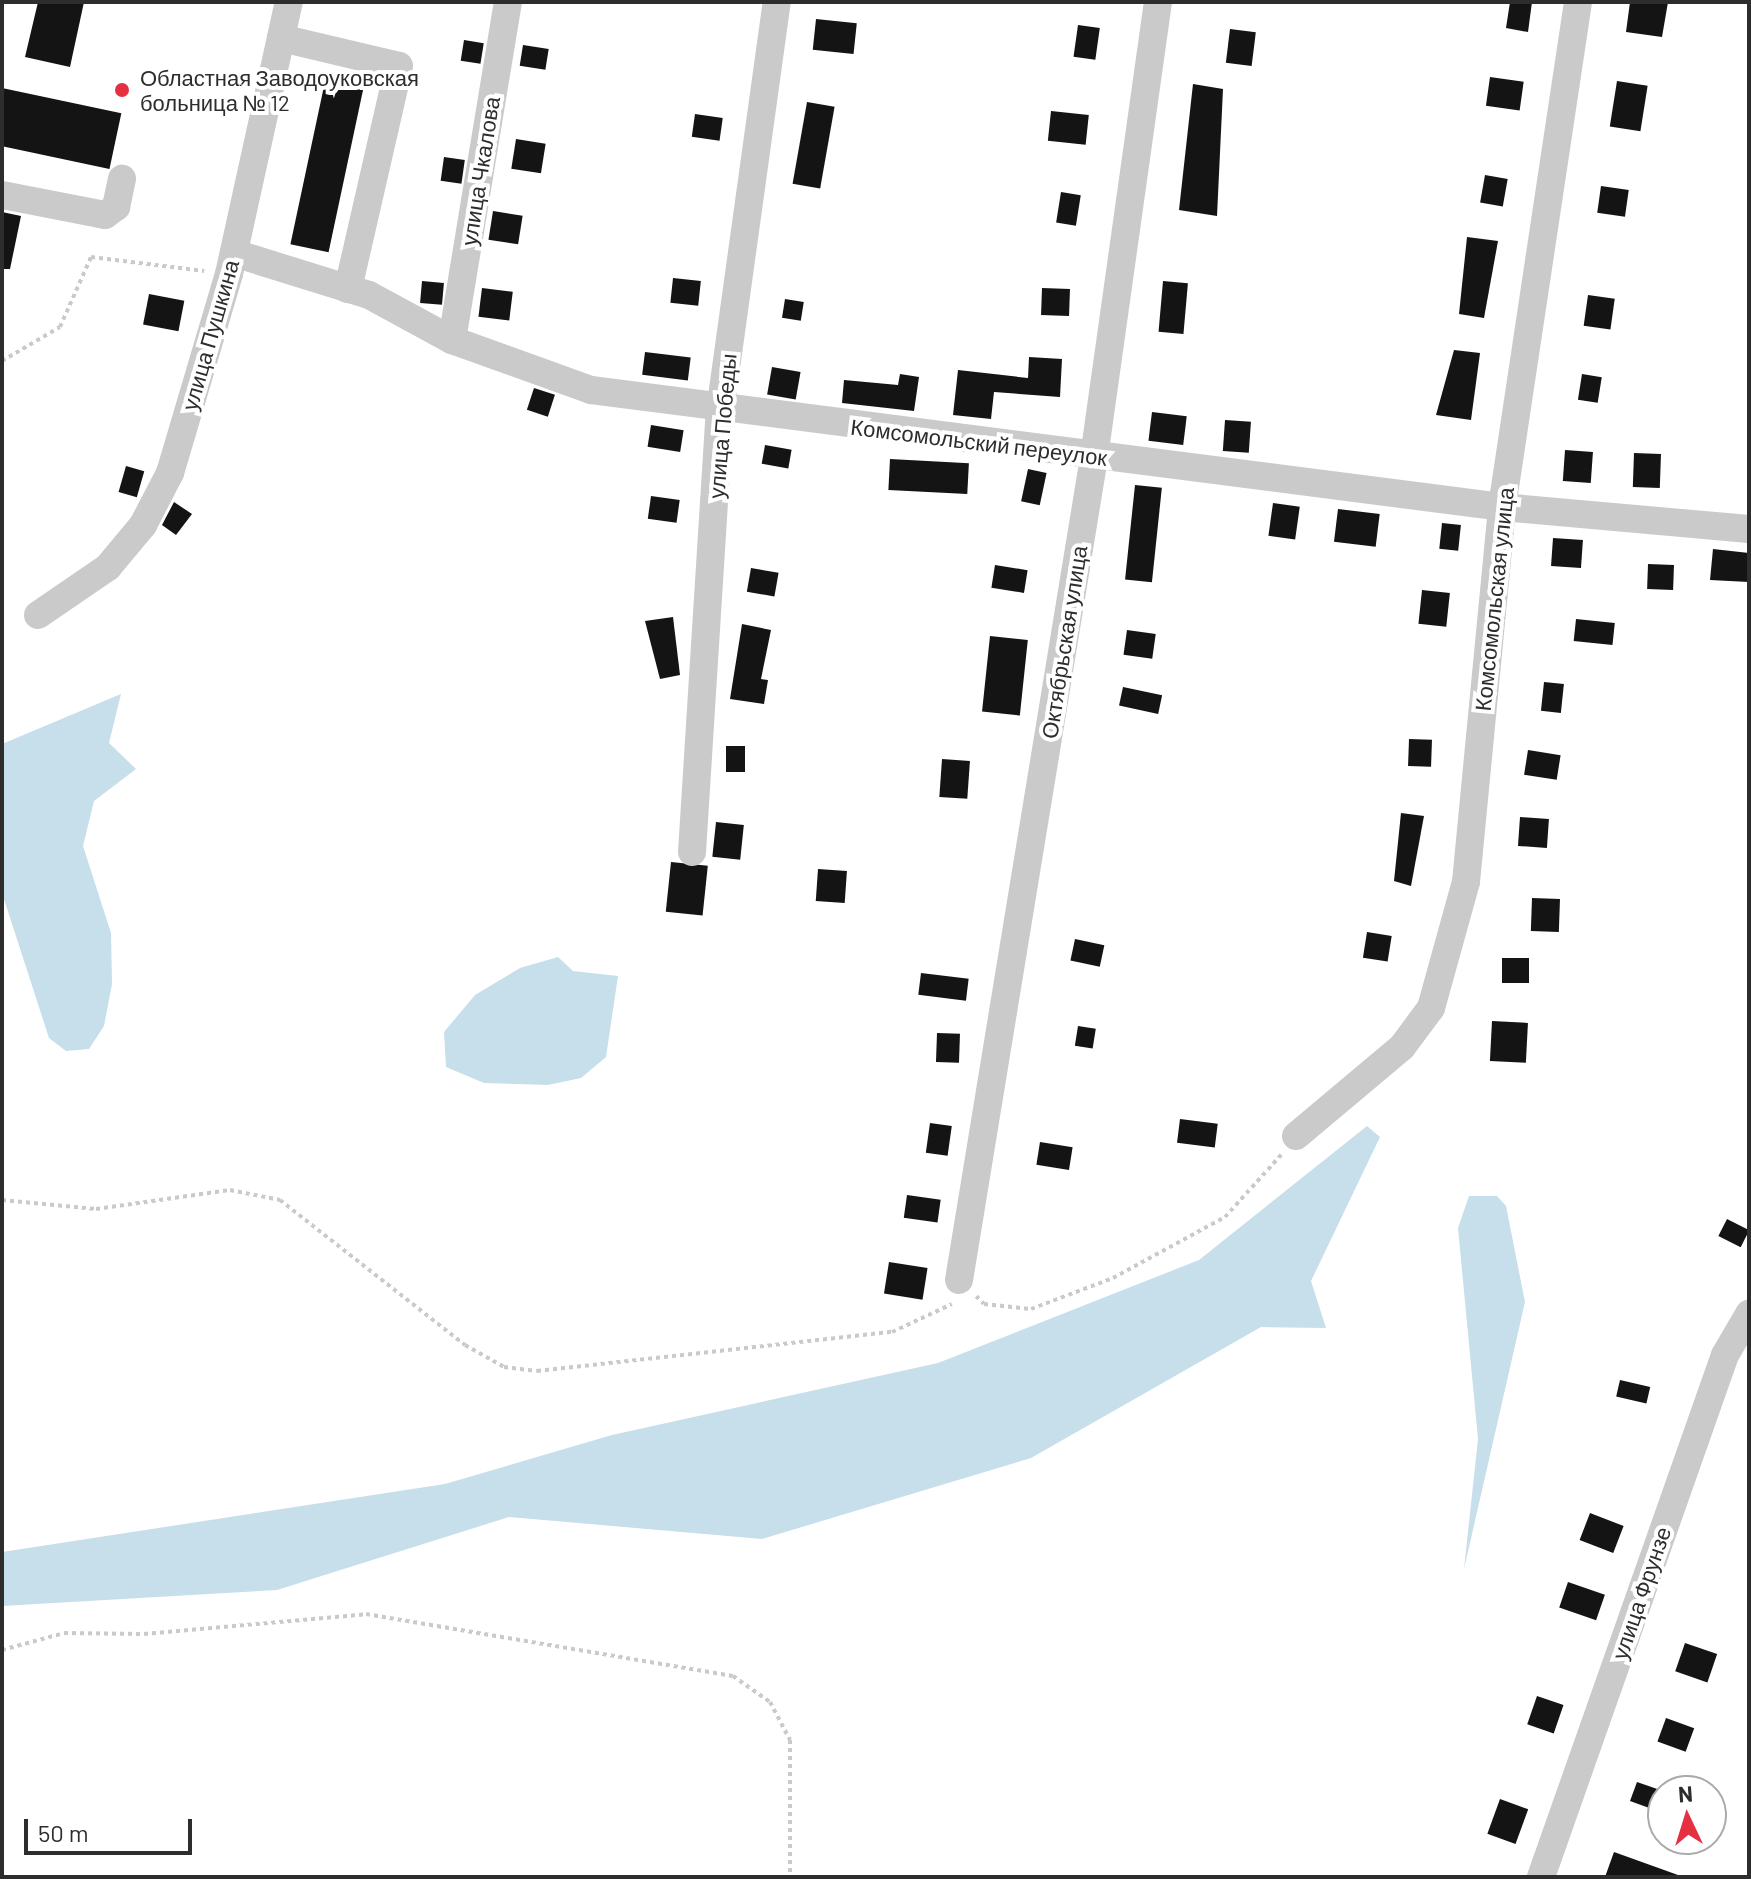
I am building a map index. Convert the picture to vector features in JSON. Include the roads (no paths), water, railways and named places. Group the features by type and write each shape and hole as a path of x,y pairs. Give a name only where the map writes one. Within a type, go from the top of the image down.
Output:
{"street":[{"name":"улица Пушкина","path":"38,615 108,567 143,525 170,473 231,264 289,2"},
{"name":"улица Чкалова","path":"452,340 508,2"},
{"name":"улица Победы","path":"692,852 720,411 777,2"},
{"name":"Октябрьская улица","path":"959,1280 1094,457 1158,2"},
{"name":"Комсомольская улица","path":"1296,1136 1402,1047 1431,1008 1466,882 1502,507 1578,2"},
{"path":"281,38 399,66 348,289"},
{"path":"2,195 105,215 116,207 122,179"},
{"name":"Комсомольский переулок","path":"231,264 348,289 452,340 591,390 720,411 1502,507 1749,529"},
{"name":"улица Фрунзе","path":"1541,1877 1725,1355 1749,1314"}],"water":[{"path":"121,694 109,743 136,769 94,801 83,846 111,933 112,984 104,1026 89,1049 66,1051 49,1038 2,893 2,744"},
{"path":"558,957 573,971 618,976 606,1057 581,1078 548,1085 484,1083 446,1067 444,1032 475,995 520,968"},
{"path":"1367,1126 1380,1137 1311,1281 1326,1328 1261,1327 1031,1458 762,1539 509,1517 277,1590 2,1606 2,1552 445,1484 612,1435 938,1363 1199,1260"},
{"path":"1469,1196 1497,1196 1506,1206 1525,1302 1464,1569 1478,1439 1458,1228"}],"place":[{"name":"Областная Заводоуковская больница № 12","path":"122,90"}]}
